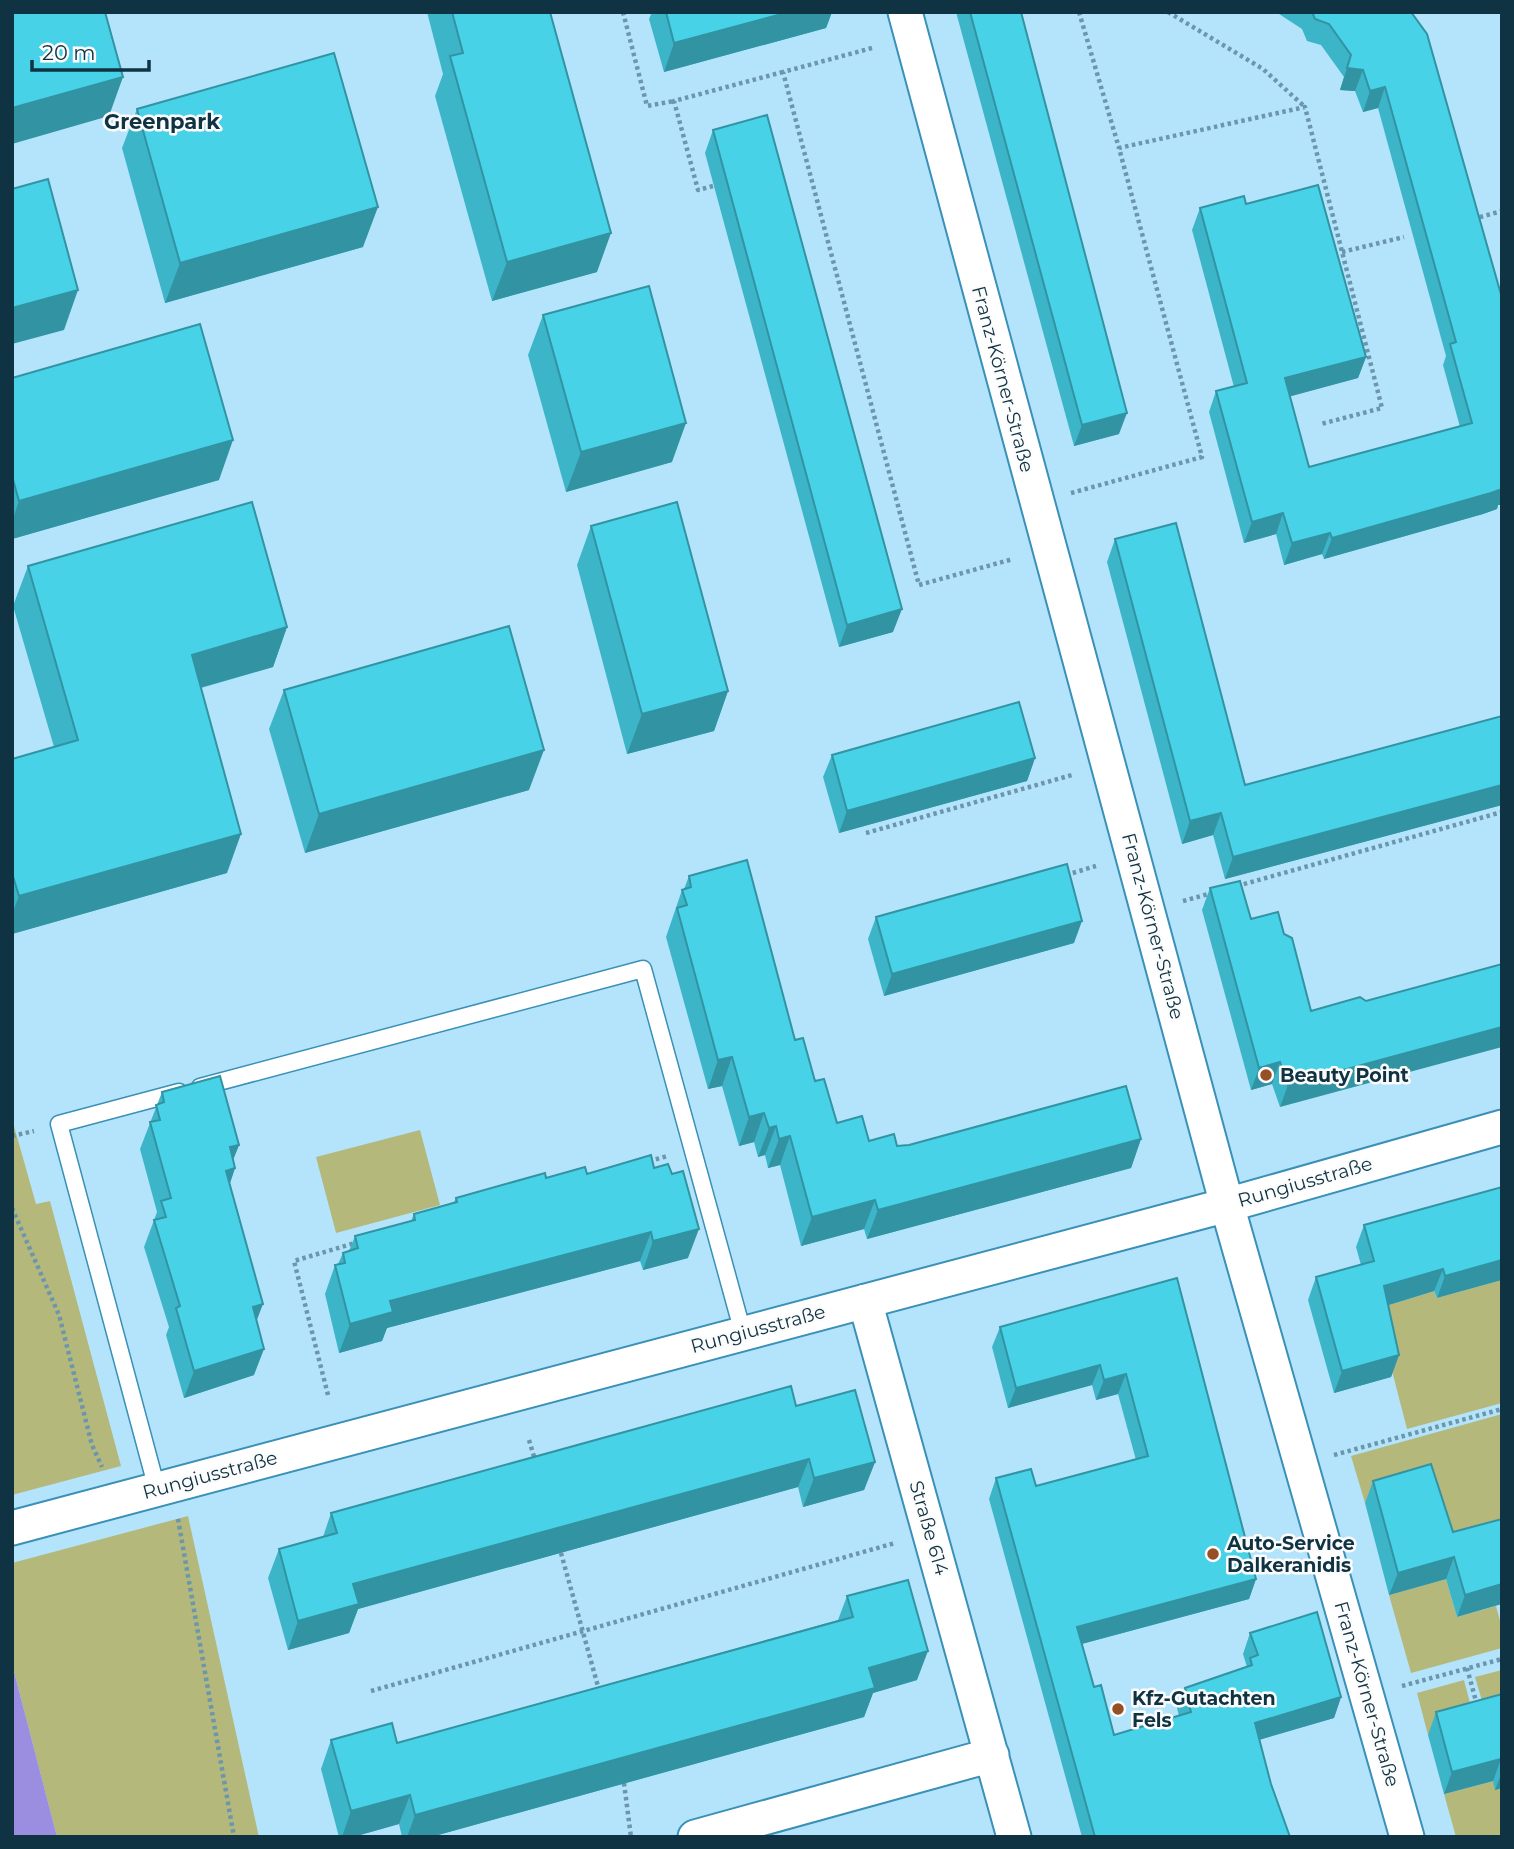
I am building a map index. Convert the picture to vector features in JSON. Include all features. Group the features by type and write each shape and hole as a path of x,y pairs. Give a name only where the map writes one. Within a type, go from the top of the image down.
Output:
{"street":[{"name":"Franz-Körner-Straße","path":"905,12 1227,1205 1407,1837"},
{"name":"Rungiusstraße","path":"12,1528 1227,1205 1502,1126"},
{"name":"Straße 614","path":"865,1301 1014,1837"},
{"path":"695,1837 992,1755"}],"lane":[{"path":"157,1489 59,1124 643,969 743,1333"}],"path":[{"path":"623,12 647,106 872,48"},
{"path":"1036,503 1202,457 1119,148 1079,12"},
{"path":"1168,12 1263,69 1305,107 1382,408 1321,424"},
{"path":"783,72 919,585 1013,559"},
{"path":"674,101 698,190 713,186"},
{"path":"1119,148 1305,107"},
{"path":"1473,219 1502,211"},
{"path":"1342,253 1404,237"},
{"path":"866,833 1072,775"},
{"path":"1149,911 1502,812"},
{"path":"1058,877 1096,866"},
{"path":"640,1163 692,1150"},
{"path":"12,1208 59,1315 92,1445 105,1474"},
{"path":"328,1395 294,1261 370,1238"},
{"path":"1302,1464 1502,1409"},
{"path":"529,1440 538,1471"},
{"path":"178,1518 234,1837"},
{"path":"371,1691 931,1533"},
{"path":"561,1553 601,1698"},
{"path":"1367,1695 1502,1659"},
{"path":"1467,1668 1477,1707"},
{"path":"624,1783 631,1837"}],"green space":[{"path":"12,1119 36,1204 50,1201 121,1466 12,1495"},
{"path":"420,1130 440,1205 336,1233 316,1157"},
{"path":"1502,1280 1502,1403 1407,1429 1376,1309 1434,1291 1437,1298"},
{"path":"1502,1414 1502,1531 1444,1555 1423,1487 1365,1503 1351,1456"},
{"path":"188,1516 259,1837 57,1837 12,1664 12,1563"},
{"path":"1446,1579 1457,1617 1496,1606 1502,1628 1502,1648 1411,1673 1389,1595"},
{"path":"1502,1670 1502,1714 1487,1718 1475,1677"},
{"path":"1464,1680 1475,1722 1428,1735 1417,1693"},
{"path":"1493,1781 1502,1788 1502,1837 1456,1837 1444,1794"}],"shaded area":[{"path":"12,1664 57,1837 12,1837"}],"building":[{"path":"12,12 105,12 123,77 12,108"},
{"path":"452,12 550,12 611,233 507,262 450,56 463,53"},
{"path":"666,12 789,12 674,43"},
{"path":"970,12 1021,12 1127,413 1082,425"},
{"path":"1312,12 1411,12 1427,34 1502,298 1502,489 1332,538 1330,533 1292,543 1283,513 1252,522 1216,391 1247,383 1200,208 1244,196 1246,204 1318,185 1366,357 1285,378 1309,467 1472,423 1450,344 1456,342 1385,87 1370,91 1363,70 1347,68 1351,55 1329,24 1315,19"},
{"path":"334,53 378,207 180,263 137,109"},
{"path":"767,115 902,609 847,625 713,130"},
{"path":"48,179 78,290 12,308 12,189"},
{"path":"649,286 686,423 581,452 543,315"},
{"path":"200,324 233,440 19,501 12,476 12,378"},
{"path":"252,502 287,627 192,655 241,834 19,896 12,873 12,759 78,740 28,566"},
{"path":"677,502 728,691 642,714 591,526"},
{"path":"1176,523 1245,785 1502,716 1502,785 1233,857 1221,813 1190,821 1115,539"},
{"path":"509,626 544,750 319,814 284,690"},
{"path":"1019,702 1035,758 847,811 832,755"},
{"path":"747,860 795,1040 803,1038 815,1081 824,1079 837,1123 862,1116 869,1141 894,1134 897,1146 909,1145 1126,1086 1141,1139 878,1210 875,1200 812,1217 790,1136 779,1139 776,1126 769,1128 764,1113 749,1117 732,1057 718,1060 677,908 687,905 682,890 691,887 689,876"},
{"path":"1067,864 1082,921 892,974 876,917"},
{"path":"1240,881 1251,919 1278,912 1284,934 1292,938 1311,1011 1360,997 1366,1001 1502,964 1502,1027 1288,1085 1280,1062 1259,1068 1210,888"},
{"path":"220,1076 239,1145 230,1147 235,1168 226,1171 263,1304 253,1307 264,1349 194,1371 176,1308 180,1306 154,1220 166,1217 161,1201 171,1198 150,1122 160,1120 156,1105 164,1102 162,1092"},
{"path":"651,1155 654,1168 668,1164 672,1174 683,1171 699,1229 653,1241 651,1232 390,1301 393,1312 350,1324 335,1265 345,1263 343,1253 358,1248 355,1236 415,1220 414,1214 457,1202 456,1198 545,1173 546,1178 585,1167 587,1174"},
{"path":"1502,1187 1502,1260 1445,1276 1443,1269 1384,1286 1399,1355 1342,1371 1316,1277 1374,1261 1364,1225"},
{"path":"1177,1278 1256,1579 1077,1627 1094,1687 1101,1685 1114,1735 1191,1712 1185,1688 1252,1665 1250,1658 1258,1655 1250,1633 1317,1612 1341,1697 1255,1723 1271,1784 1290,1837 1095,1837 996,1478 1031,1469 1036,1486 1148,1456 1126,1374 1104,1380 1100,1365 1016,1388 1000,1327"},
{"path":"791,1386 796,1406 855,1390 875,1462 814,1478 809,1459 353,1584 359,1604 298,1621 279,1549 337,1533 331,1513"},
{"path":"1431,1464 1453,1532 1502,1519 1502,1584 1465,1595 1454,1557 1398,1573 1373,1481"},
{"path":"908,1580 928,1651 869,1668 875,1688 415,1815 410,1795 351,1811 331,1740 392,1723 397,1743 853,1617 847,1596"},
{"path":"1502,1694 1502,1761 1501,1759 1452,1772 1436,1712"}],"place":[{"name":"Beauty Point","path":"1266,1075"},
{"name":"Auto-Service Dalkeranidis","path":"1213,1554"},
{"name":"Kfz-Gutachten Fels","path":"1118,1709"}],"district":[{"name":"Greenpark","path":"162,121"}]}
